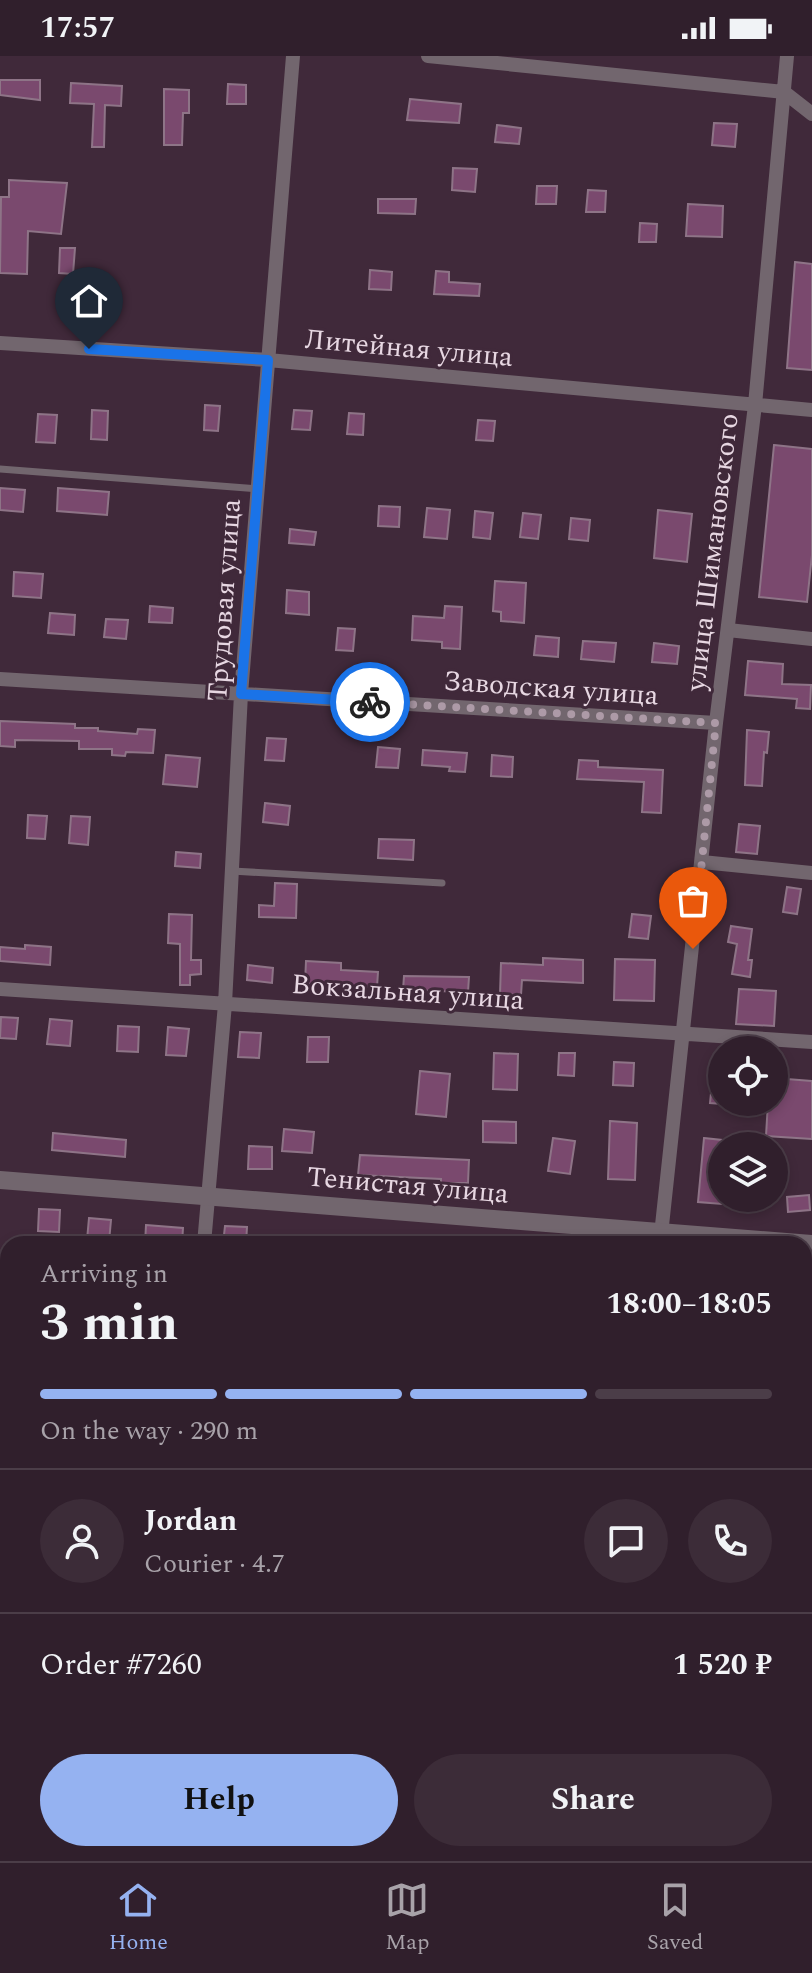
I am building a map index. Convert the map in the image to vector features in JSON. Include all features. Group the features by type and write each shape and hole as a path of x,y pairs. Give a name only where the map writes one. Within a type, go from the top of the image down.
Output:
{"street":[{"name":"Трудовая улица","path":"204,1236 225,1004 241,694 293,56"},
{"path":"428,56 784,92 812,114"},
{"name":"улица Шимановского","path":"661,1236 716,723 755,405 787,56"},
{"name":"Литейная улица","path":"0,343 268,360 812,410"},
{"path":"728,630 812,639"},
{"name":"Заводская улица","path":"0,679 716,723"},
{"path":"702,862 812,873"},
{"name":"Вокзальная улица","path":"0,989 812,1042"},
{"name":"Тенистая улица","path":"0,1180 207,1196 629,1236"}],"lane":[{"path":"0,469 258,489"},
{"path":"232,871 442,883"}],"building":[{"path":"0,80 40,80 40,100 0,95"},
{"path":"71,83 122,86 121,106 105,105 104,147 92,147 94,104 70,103"},
{"path":"228,84 246,85 246,104 227,104"},
{"path":"164,89 189,90 189,113 183,113 182,145 164,145"},
{"path":"410,99 461,104 459,123 407,120"},
{"path":"714,123 737,124 735,147 712,145"},
{"path":"497,125 521,128 519,144 495,142"},
{"path":"453,168 477,169 475,192 452,190"},
{"path":"9,180 67,183 61,234 28,231 27,274 0,273 1,197 9,197"},
{"path":"537,186 557,186 556,204 536,204"},
{"path":"588,190 606,191 605,212 586,212"},
{"path":"378,199 416,199 415,214 378,213"},
{"path":"688,204 723,206 722,237 686,236"},
{"path":"640,223 657,224 656,242 639,242"},
{"path":"60,248 75,248 73,274 59,273"},
{"path":"795,262 812,264 812,370 787,368"},
{"path":"370,270 392,272 391,290 369,289"},
{"path":"436,271 449,272 449,282 480,284 479,296 434,294"},
{"path":"205,405 220,406 218,431 204,430"},
{"path":"92,410 108,411 107,440 91,439"},
{"path":"294,410 312,411 310,430 292,429"},
{"path":"349,413 364,414 363,435 347,434"},
{"path":"38,414 57,415 55,443 36,442"},
{"path":"478,420 495,421 493,441 476,440"},
{"path":"774,445 812,449 812,555 807,602 759,597"},
{"path":"0,488 25,490 23,512 0,510"},
{"path":"58,488 109,492 107,515 57,511"},
{"path":"379,506 400,507 399,527 378,526"},
{"path":"427,508 450,510 447,539 424,537"},
{"path":"658,510 692,514 687,562 654,558"},
{"path":"475,511 493,513 490,539 473,537"},
{"path":"523,513 541,515 538,539 520,537"},
{"path":"571,518 590,520 588,541 569,539"},
{"path":"290,529 316,532 314,545 289,543"},
{"path":"14,572 43,574 41,598 13,596"},
{"path":"495,581 526,583 524,623 501,621 501,612 493,611"},
{"path":"287,590 309,592 309,615 286,613"},
{"path":"150,606 173,608 172,623 149,622"},
{"path":"445,606 462,607 460,649 442,648 442,642 412,640 413,616 444,618"},
{"path":"50,613 75,615 74,635 48,633"},
{"path":"106,619 128,620 126,639 104,637"},
{"path":"338,628 355,629 353,651 336,650"},
{"path":"536,636 559,638 558,657 534,655"},
{"path":"583,641 616,643 614,662 581,659"},
{"path":"654,643 679,646 677,664 652,662"},
{"path":"748,661 783,664 782,684 811,685 810,709 796,708 797,699 745,695"},
{"path":"0,721 75,724 75,728 137,734 138,729 155,730 153,753 112,755 112,749 79,749 79,741 15,740 15,747 0,746"},
{"path":"747,730 769,732 762,786 745,785"},
{"path":"267,738 286,739 284,761 265,760"},
{"path":"378,747 400,749 398,768 376,767"},
{"path":"423,750 467,753 465,772 449,771 450,767 422,765"},
{"path":"166,755 200,758 197,787 163,784"},
{"path":"492,755 513,757 512,777 491,776"},
{"path":"579,760 598,761 598,767 663,770 661,813 642,812 644,782 577,779"},
{"path":"265,803 290,806 288,825 263,822"},
{"path":"28,815 47,816 45,839 27,838"},
{"path":"71,816 90,817 88,845 69,843"},
{"path":"739,824 760,826 757,854 736,852"},
{"path":"379,839 414,840 413,860 378,858"},
{"path":"176,852 201,854 200,868 175,866"},
{"path":"275,883 297,884 296,918 259,917 259,905 274,906"},
{"path":"787,887 801,889 797,914 783,912"},
{"path":"169,914 192,915 191,960 201,960 201,974 190,975 190,985 180,985 180,944 168,943"},
{"path":"632,914 651,916 648,939 629,937"},
{"path":"731,926 752,929 748,960 752,960 750,977 732,974 737,944 728,942"},
{"path":"25,945 51,947 50,965 0,961 0,947 25,949"},
{"path":"543,958 583,960 583,983 522,980 521,995 500,994 501,963 543,965"},
{"path":"615,959 655,960 654,1001 614,1000"},
{"path":"306,961 341,963 341,970 378,972 377,987 305,984"},
{"path":"248,965 273,968 272,983 247,980"},
{"path":"404,976 469,977 468,992 403,990"},
{"path":"739,989 776,991 774,1026 736,1024"},
{"path":"1,1017 18,1018 16,1039 0,1038"},
{"path":"50,1019 72,1021 70,1046 47,1044"},
{"path":"118,1026 139,1027 138,1052 117,1051"},
{"path":"168,1027 189,1029 186,1056 166,1055"},
{"path":"240,1032 261,1033 259,1058 238,1057"},
{"path":"308,1037 329,1037 328,1062 307,1062"},
{"path":"494,1053 518,1054 517,1090 493,1089"},
{"path":"559,1053 575,1053 574,1076 558,1075"},
{"path":"614,1062 634,1063 633,1086 613,1085"},
{"path":"420,1071 450,1074 446,1117 416,1114"},
{"path":"788,1079 812,1081 812,1139 788,1137 788,1132 766,1132 767,1116 788,1116"},
{"path":"483,1121 516,1122 516,1143 483,1142"},
{"path":"610,1121 637,1123 635,1180 608,1179"},
{"path":"284,1129 314,1132 312,1153 282,1151"},
{"path":"53,1133 126,1140 125,1157 52,1150"},
{"path":"553,1138 575,1141 570,1174 548,1171"},
{"path":"704,1138 708,1138 708,1203 698,1202"},
{"path":"249,1146 272,1147 272,1169 248,1169"},
{"path":"360,1155 469,1160 468,1183 358,1175"},
{"path":"809,1195 810,1210 788,1212 788,1197"},
{"path":"39,1209 60,1210 59,1232 38,1231"},
{"path":"89,1218 111,1220 110,1236 87,1236"},
{"path":"146,1225 183,1228 182,1236 145,1236"},
{"path":"225,1226 247,1227 246,1236 224,1236"}],"way so far":[{"path":"370,702 716,723 693,949"}],"route":[{"path":"89,349 268,360 241,694 370,702"}]}
